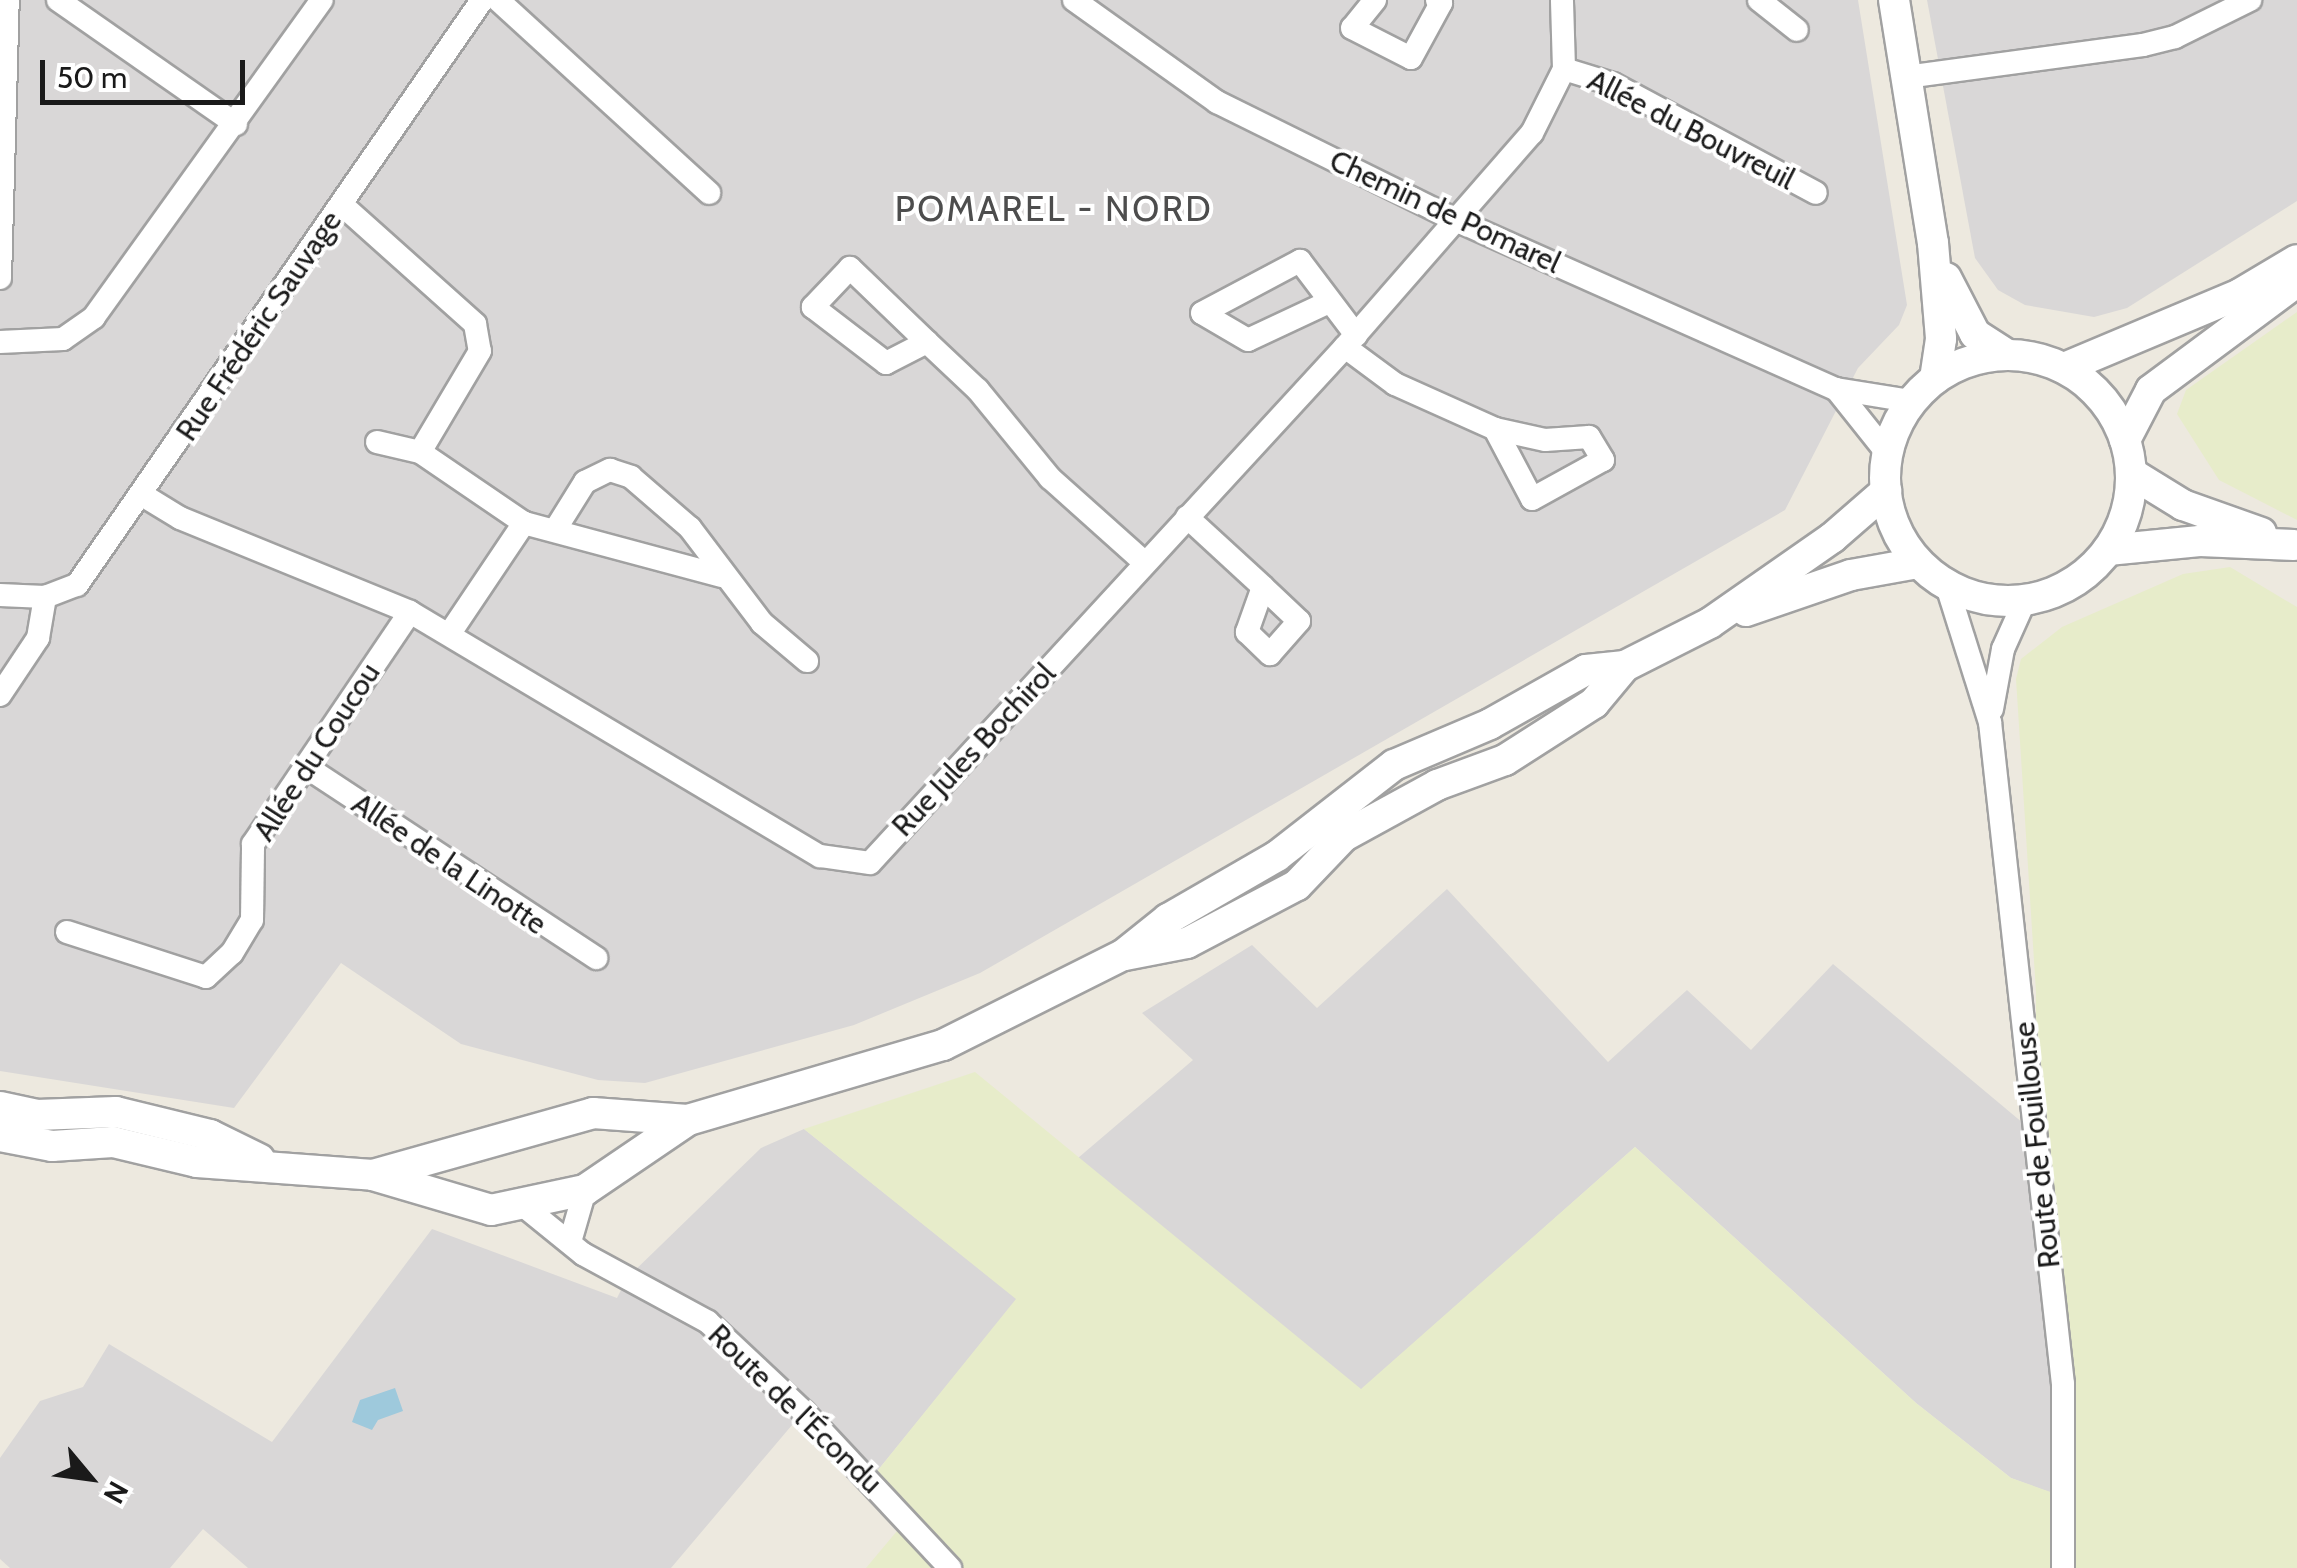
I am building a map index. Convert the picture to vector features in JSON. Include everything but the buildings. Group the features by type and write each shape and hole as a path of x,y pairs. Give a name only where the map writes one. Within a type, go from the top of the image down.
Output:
{"street":[{"path":"0,278 8,0"},
{"path":"58,0 236,124"},
{"path":"0,342 63,338 94,317 322,0"},
{"name":"Rue Frédéric Sauvage","path":"45,597 77,584 144,496 482,0"},
{"path":"498,0 709,194"},
{"name":"Chemin de Pomarel","path":"1074,0 1217,102 1458,221 1836,389 1912,401"},
{"path":"1375,0 1352,28 1411,58 1441,2 1437,0"},
{"name":"Rue Jules Bochirol","path":"144,496 180,518 410,612 820,856 870,863 1351,341 1532,133 1564,69 1562,0"},
{"path":"1759,0 1797,30"},
{"path":"1894,0 1932,242 1941,339 1935,379"},
{"path":"2198,0 2207,23"},
{"path":"1906,76 2143,45 2207,23 2250,0"},
{"name":"Allée du Bouvreuil","path":"1564,69 1612,84 1816,193"},
{"path":"341,204 476,324 480,350 420,452"},
{"path":"1932,242 1958,310 1976,334 2007,354 2064,368 2102,398 2125,440 2131,473 2122,524 2108,550 2057,591 2025,600 1972,596 1947,586 1918,563 1891,518 1886,492 1887,452 1912,401 1935,379 1969,362 2007,354"},
{"path":"1329,302 1248,340 1202,313 1300,260 1329,302 1351,341 1396,384 1495,429"},
{"path":"2064,368 2240,294 2297,260"},
{"path":"927,342 886,363 812,307 850,268 978,390 1050,478 1145,563"},
{"path":"2125,440 2150,390 2297,281"},
{"name":"Chemin de Pomarel","path":"1836,389 1887,452"},
{"path":"376,442 420,452 524,523 722,576"},
{"path":"555,530 585,482 610,470 631,477 690,528 722,576 806,661"},
{"path":"2131,473 2183,505 2296,545"},
{"path":"0,1136 52,1146 114,1142 198,1162 374,1175 436,1198 491,1210 524,1208 585,1190 688,1120 943,1045 1123,955 1168,919 1277,856 1394,765 1490,724 1586,670 1625,666 1710,623 1832,538 1886,492"},
{"path":"1187,517 1262,587"},
{"path":"450,633 524,523"},
{"path":"2108,550 2200,540 2296,545"},
{"path":"1710,623 1851,575 1918,563"},
{"name":"Route de Fouillouse","path":"1947,586 1990,722 2063,1384 2063,1568"},
{"path":"0,594 45,597 38,638 0,695"},
{"name":"Route de Fouillouse","path":"1990,722 2003,649 2025,600"},
{"name":"Allée du Coucou","path":"67,932 142,951 184,974 206,977 232,953 252,920 253,844 410,612"},
{"name":"Allée de la Linotte","path":"305,766 596,958"},
{"path":"0,1107 37,1115 116,1112 210,1134 271,1165"},
{"path":"374,1175 593,1112 688,1120"},
{"path":"632,1116 640,1151"},
{"path":"436,1198 437,1157"},
{"path":"570,1242 585,1190"},
{"name":"Route de l'Écondu","path":"524,1208 570,1242 708,1322 804,1412 950,1568"}],"shaded area":[{"path":"0,0 1858,0 1907,305 1899,325 1858,368 1785,510 980,973 854,1025 645,1083 598,1080 461,1044 341,963 234,1108 0,1071"},
{"path":"1927,0 2297,0 2297,201 2127,308 2094,317 2025,305 1998,290 1975,258"},
{"path":"1447,889 1608,1062 1687,990 1751,1050 1833,964 2036,1134 2063,1497 2011,1478 1916,1403 1635,1147 1361,1390 1078,1158 1193,1060 1142,1013 1252,945 1317,1008"},
{"path":"804,1129 1017,1299 870,1480 803,1412 671,1568 248,1568 203,1529 170,1568 10,1568 0,1559 0,1458 40,1401 83,1387 109,1344 272,1442 432,1229 617,1298 627,1278 761,1148"}],"green space":[{"path":"2297,312 2297,520 2219,480 2177,414 2186,390"},
{"path":"2230,567 2297,607 2297,1568 866,1568 907,1519 870,1480 1016,1299 804,1129 975,1072 1361,1389 1635,1147 1916,1403 2011,1478 2062,1496 2036,1134 2036,992 2016,679 2021,659 2062,627 2183,574"}],"water":[{"path":"395,1388 403,1411 378,1420 372,1430 352,1422 360,1400"}],"district":[{"name":"POMAREL - NORD","path":"1054,209"}]}
